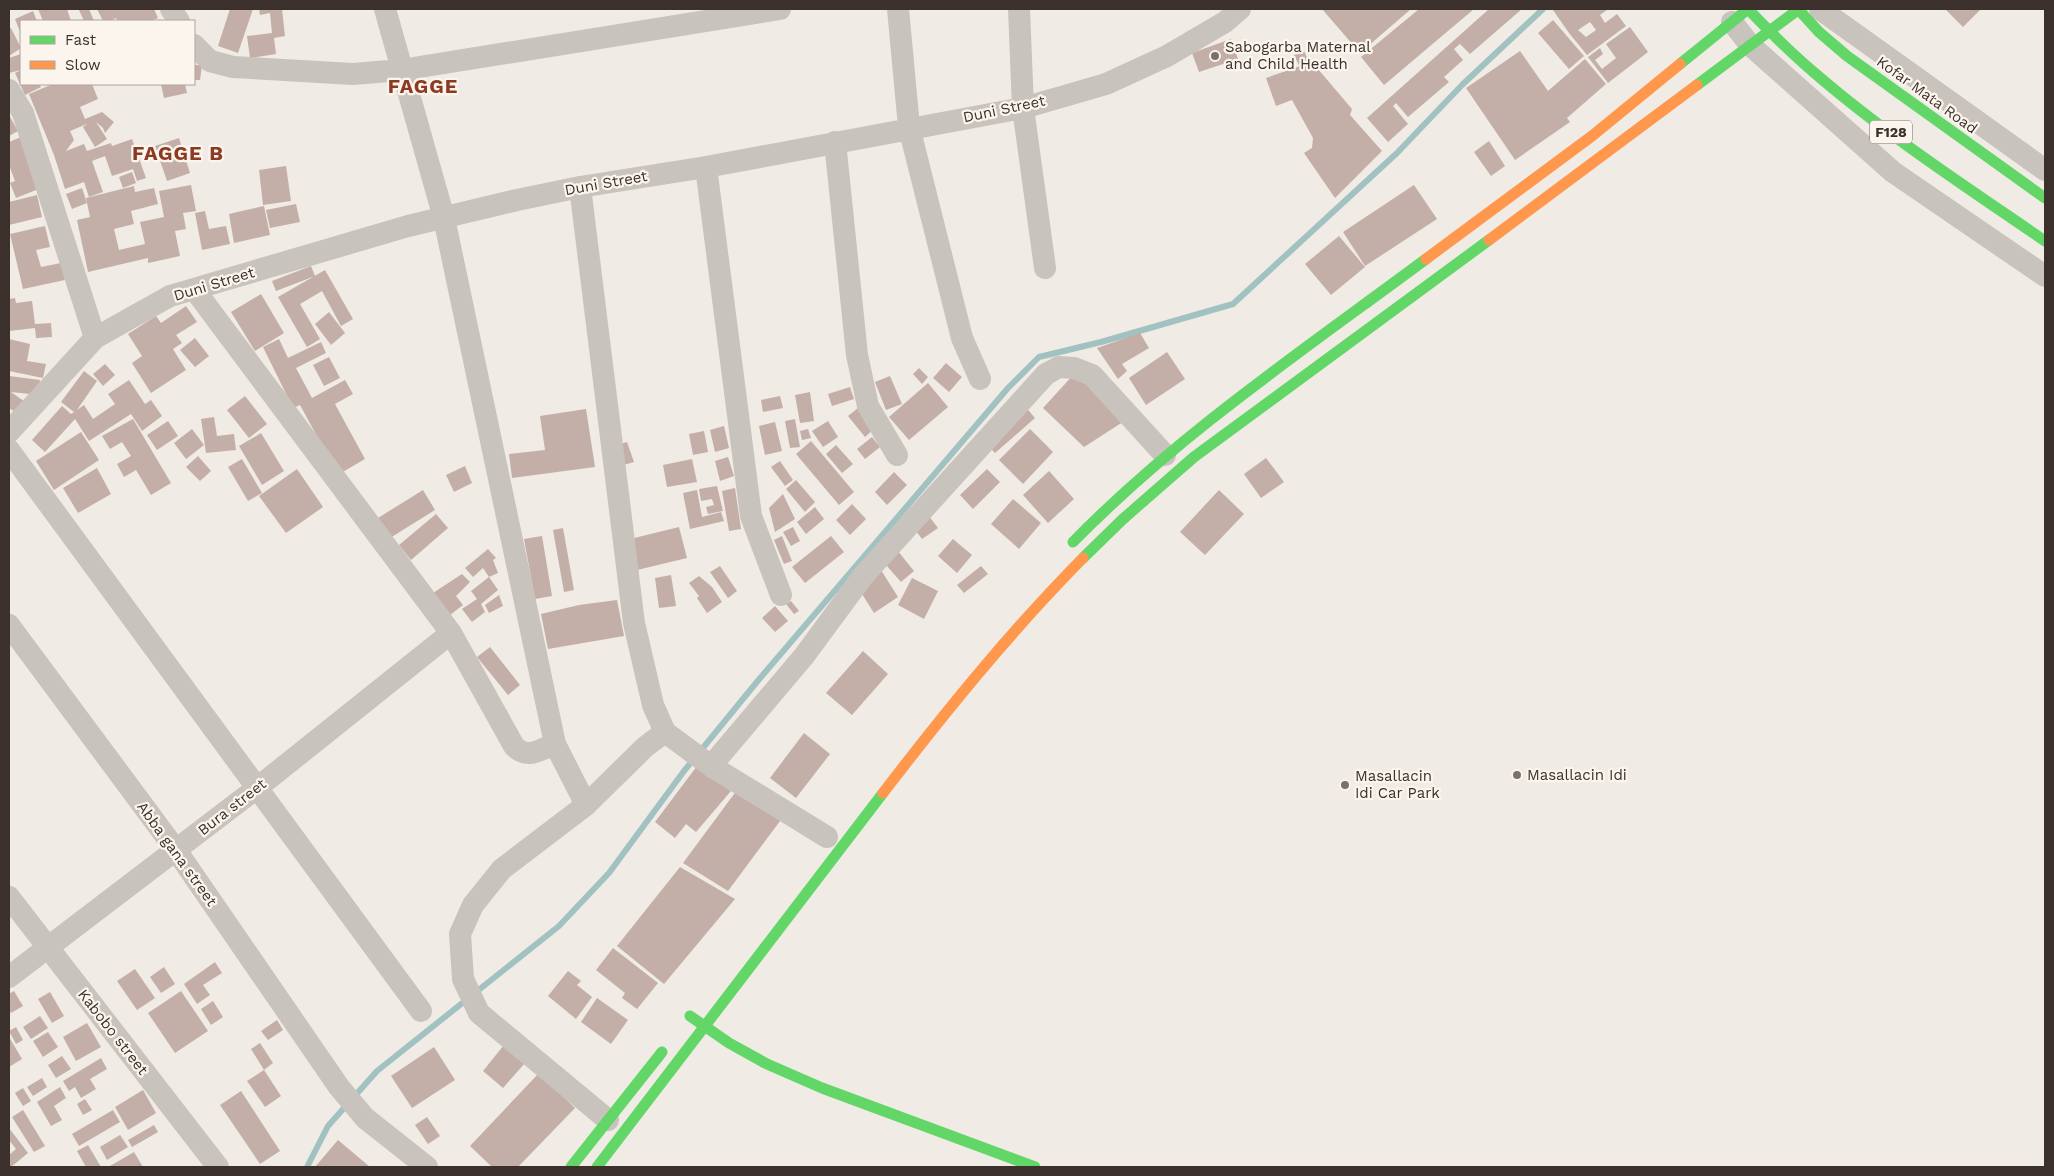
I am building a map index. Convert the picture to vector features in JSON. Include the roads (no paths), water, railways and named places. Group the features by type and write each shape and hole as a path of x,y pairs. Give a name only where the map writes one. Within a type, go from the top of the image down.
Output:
{"main road":[{"path":"597,1167 982,665 1060,579 1145,496 1194,457 1528,212 1798,9"},
{"name":"Kofar Mata Road","path":"1798,9 1819,32 1847,56 2045,198"},
{"path":"1065,550 1106,507 1165,455 1214,416 1584,142 1743,13"},
{"name":"F128","path":"1743,13 1828,84 1910,146 2045,241"},
{"path":"690,1016 729,1043 759,1060 822,1088 1034,1167"},
{"path":"571,1167 667,1046"}],"street":[{"path":"171,9 178,20"},
{"path":"385,9 444,218 555,744 586,805"},
{"path":"195,46 210,61 233,67 353,74 401,70 780,9"},
{"path":"898,9 909,128 962,338 980,379"},
{"path":"1019,9 1022,108 1045,268"},
{"name":"Duni Street","path":"9,432 95,338 170,296 408,226 580,187 706,167 1022,108 1114,80 1168,56 1225,22 1240,9"},
{"path":"1820,9 2045,170"},
{"path":"1743,13 1750,45 1893,172 2045,276"},
{"path":"9,90 23,113 95,338"},
{"path":"835,142 858,355 868,406 897,455"},
{"path":"706,167 751,516 781,595"},
{"path":"580,187 634,623 653,705 665,732 710,766 827,837"},
{"path":"194,289 450,633 514,746 520,752 528,754 555,744"},
{"path":"710,766 804,656 863,576 1046,374 1060,367 1074,368 1092,375 1165,455"},
{"path":"9,450 421,1012"},
{"name":"Abba gana street","path":"9,625 176,850 339,1087 365,1118 427,1167"},
{"name":"Bura street","path":"9,977 257,788 450,633"},
{"path":"608,1120 478,1013 464,979 460,934 473,905 502,869 586,805 645,747 665,732"},
{"name":"Kabobo street","path":"9,897 218,1167"}],"waterway":[{"path":"307,1167 328,1126 377,1071 559,926 609,873 684,771 756,683 1008,388 1039,357 1101,342 1233,304 1397,153 1462,85 1543,9"}],"place":[{"name":"Sabogarba Maternal and Child Health","path":"1215,56"},
{"name":"Masallacin Idi","path":"1517,775"},
{"name":"Masallacin Idi Car Park","path":"1345,785"}],"district":[{"name":"FAGGE","path":"423,86"},
{"name":"FAGGE B","path":"178,153"}]}
